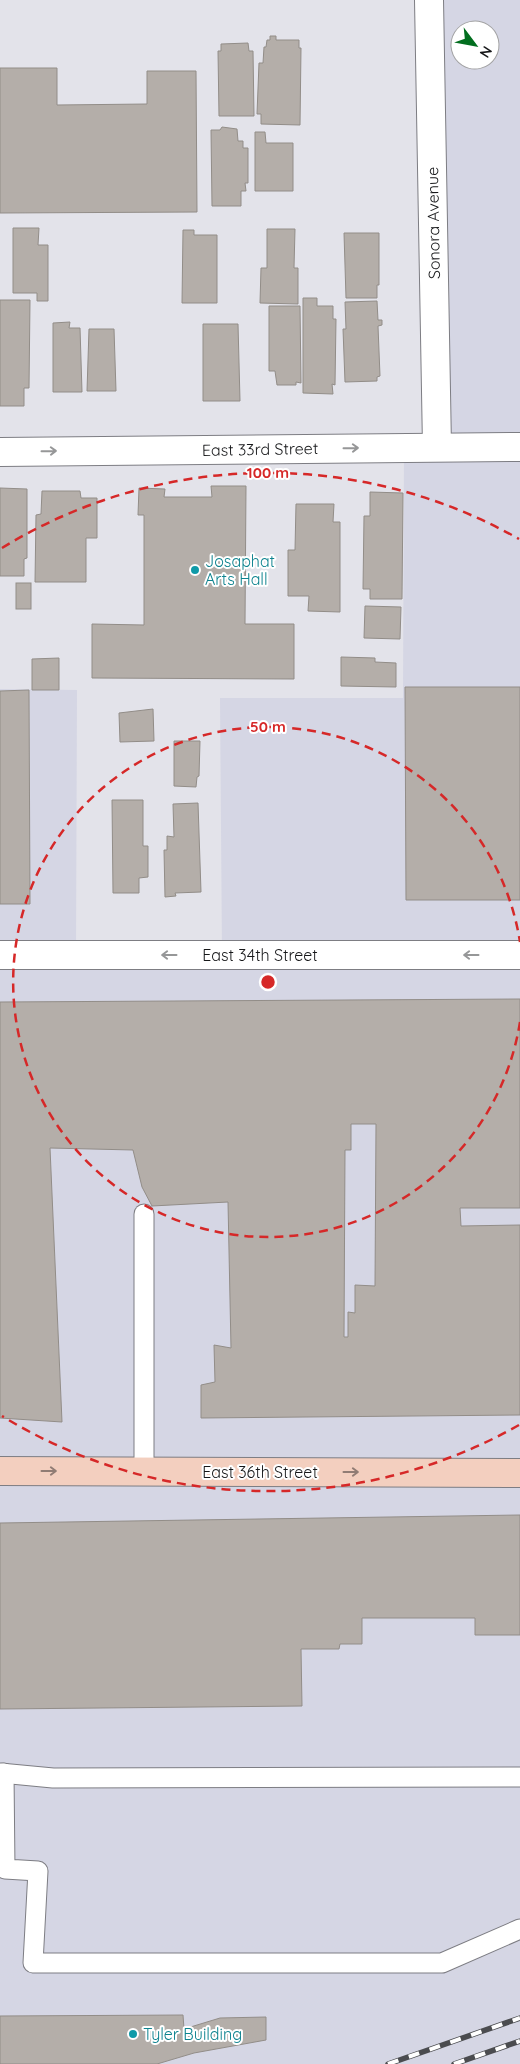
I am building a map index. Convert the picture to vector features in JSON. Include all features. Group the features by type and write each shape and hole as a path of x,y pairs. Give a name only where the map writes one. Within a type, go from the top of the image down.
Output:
{"street":[{"path":"420,0 431,0"},
{"name":"Sonora Avenue","path":"431,0 437,447"},
{"name":"East 33rd Street","path":"0,452 520,446"},
{"name":"East 34th Street","path":"0,955 520,955"},
{"name":"East 36th Street","path":"0,1471 520,1473"}],"lane":[{"path":"144,1214 144,1472"},
{"path":"520,1777 53,1778 2,1773 6,1869 38,1871 33,1963 442,1963 520,1929"}],"shaded area":[{"path":"420,0 520,0 520,2064 0,2064 0,689 77,690 76,955 222,955 220,698 403,698 404,447 436,447"}],"building":[{"path":"270,36 276,36 276,40 299,40 299,48 301,48 300,125 261,124 261,114 257,114 259,63 263,63 264,47 266,47 267,40 270,40"},
{"path":"248,43 249,51 253,51 254,116 219,116 218,51 221,51 221,44"},
{"path":"0,68 57,68 57,105 147,104 147,71 196,71 197,212 0,213"},
{"path":"222,127 237,129 238,141 243,141 243,148 248,148 248,183 245,183 246,191 241,191 241,206 212,206 211,130 220,130"},
{"path":"255,132 265,132 266,143 293,143 293,191 255,191"},
{"path":"13,228 39,228 38,245 48,245 48,301 37,301 37,293 13,293"},
{"path":"267,229 295,229 294,268 298,268 298,304 260,303 261,268 267,268"},
{"path":"183,230 194,230 194,235 217,235 217,303 182,303"},
{"path":"344,233 379,233 379,285 377,285 377,298 346,298"},
{"path":"303,298 317,298 317,306 333,306 333,319 336,319 335,385 332,384 333,394 303,393"},
{"path":"0,300 30,300 29,388 24,388 24,406 0,406"},
{"path":"377,301 378,320 382,320 382,325 378,326 380,376 377,377 377,381 345,382 343,329 346,329 345,302"},
{"path":"269,306 300,306 301,383 296,382 296,385 277,385 275,371 269,371"},
{"path":"70,322 69,328 80,328 82,392 53,392 53,323"},
{"path":"203,324 238,324 240,401 203,401"},
{"path":"89,329 114,329 116,391 87,391"},
{"name":"Josaphat Arts Hall","path":"211,486 246,486 245,624 294,624 294,679 92,678 92,624 144,625 144,515 138,515 139,488 165,489 164,497 212,497"},
{"path":"0,488 27,489 27,558 24,559 24,576 0,576"},
{"path":"42,491 80,491 81,498 97,498 97,538 86,538 86,582 35,582 36,515 41,514"},
{"path":"370,492 403,493 402,599 370,599 370,589 363,589 364,516 370,516"},
{"path":"296,504 334,504 333,522 340,522 340,612 308,611 309,596 288,596 288,550 295,550"},
{"path":"16,583 31,583 31,609 16,609"},
{"path":"365,606 401,607 400,639 364,638"},
{"path":"341,657 375,658 375,662 396,663 396,687 341,686"},
{"path":"59,658 59,690 32,690 32,659"},
{"path":"405,687 520,687 520,900 406,900"},
{"path":"29,690 30,904 0,904 0,691"},
{"path":"153,709 154,741 120,742 119,713"},
{"path":"174,741 200,741 199,776 197,777 196,787 174,786"},
{"path":"112,800 143,800 143,846 148,846 148,877 139,878 139,893 113,893"},
{"path":"198,803 201,892 175,893 176,896 165,897 164,850 167,850 167,836 174,837 173,804"},
{"path":"520,999 520,1208 460,1208 461,1226 520,1225 520,1415 201,1418 201,1385 215,1382 214,1345 231,1348 228,1202 152,1206 142,1187 133,1150 50,1148 62,1422 0,1418 0,1002","holes":["351,1124 376,1124 375,1286 355,1285 355,1313 348,1312 348,1337 344,1337 345,1150 351,1150"]},
{"path":"520,1515 520,1635 475,1635 475,1618 362,1618 362,1644 340,1644 339,1649 301,1649 302,1706 0,1709 0,1523"},
{"name":"Tyler Building","path":"183,2015 184,2029 220,2018 266,2017 266,2040 194,2053 157,2064 0,2064 0,2016"}],"railway":[{"path":"388,2064 520,2018"},
{"path":"454,2064 520,2041"}],"place":[{"name":"Josaphat Arts Hall","path":"195,570"},
{"name":"Tyler Building","path":"133,2034"}]}
